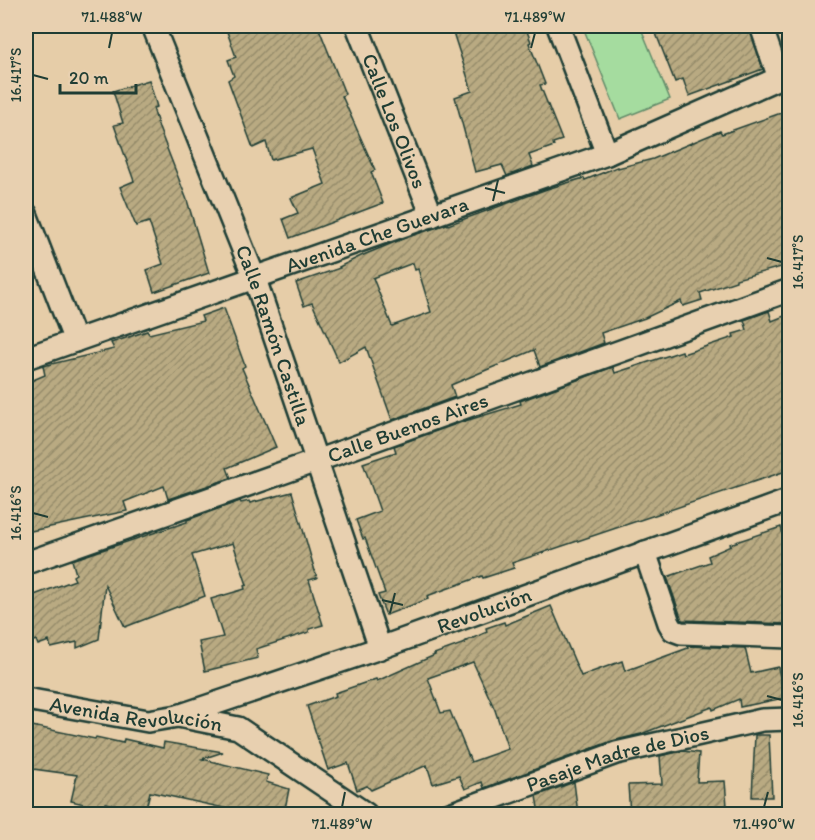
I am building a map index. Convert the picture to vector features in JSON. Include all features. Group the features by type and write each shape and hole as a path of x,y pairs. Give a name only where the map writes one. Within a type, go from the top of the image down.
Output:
{"street":[{"name":"Calle Ramón Castilla","path":"153,26 255,279 380,648"},
{"name":"Calle Los Olivos","path":"357,26 432,216"},
{"path":"558,26 607,154"},
{"path":"761,26 784,76"},
{"name":"Avenida Che Guevara","path":"26,358 607,154 784,76"},
{"path":"26,214 75,341"},
{"name":"Calle Buenos Aires","path":"26,563 789,290"},
{"name":"Revolución","path":"178,716 380,648 789,500"},
{"path":"645,552 669,623 674,630 681,633 789,637"},
{"name":"Avenida Revolución","path":"26,699 148,721 178,716 238,728 366,814"},
{"name":"Pasaje Madre de Dios","path":"450,814 616,753 762,720 789,719"}],"green space":[{"path":"640,26 670,99 620,119 583,27"}],"building":[{"path":"225,26 318,26 345,94 342,96 375,170 371,172 383,203 290,238 283,219 298,213 291,198 325,184 312,149 271,160 266,142 253,148 228,80 234,76 228,60 236,57"},
{"path":"451,26 525,26 545,84 540,85 562,140 553,143 554,146 529,155 533,166 507,176 502,165 475,172 455,97 472,91"},
{"path":"653,26 749,26 763,69 689,96 683,79 675,82"},
{"path":"149,80 157,107 153,108 159,128 187,200 209,273 154,292 147,270 163,264 149,222 136,226 120,187 134,181 114,125 123,123 113,91"},
{"path":"781,113 789,135 789,265 736,279 736,281 700,293 702,300 683,306 681,301 645,318 601,333 604,343 540,367 534,350 451,385 455,397 392,420 366,347 339,362 312,303 304,306 296,283 340,268 361,256 405,238 547,189 584,178 585,180 617,167 653,159 720,131 722,134","holes":["413,263 415,270 418,269 431,312 392,326 373,278"]},
{"path":"224,308 245,366 242,368 276,447 227,468 231,478 168,499 164,486 124,502 127,511 26,532 26,383 45,375 43,366 114,349 111,343 147,331 149,334 203,321 201,316"},
{"path":"769,311 772,321 789,314 789,470 512,563 514,568 483,578 482,576 427,596 428,599 386,615 378,595 385,593 356,520 380,511 363,463 396,452 394,446 521,404 520,401 613,367 615,373 734,337 733,334 747,330 744,320"},
{"path":"292,492 317,578 309,580 323,625 309,629 309,632 256,649 258,658 205,671 199,642 223,637 211,599 245,589 244,586 247,585 233,543 192,555 205,596 125,627 105,585 99,639 77,648 77,642 51,648 49,641 38,645 36,640 26,644 26,598 75,580 73,576 76,574 72,560 187,522 187,520 240,501 250,503"},
{"path":"781,527 789,556 789,624 682,620 667,577 710,562 708,556 731,546 730,544"},
{"path":"551,606 581,676 622,661 625,671 688,648 687,646 745,648 751,673 778,667 784,698 740,707 739,699 713,710 712,707 484,788 482,782 465,789 459,776 433,784 427,765 371,790 367,786 357,790 348,763 328,770 307,706 336,696 335,693 376,679 377,681 434,654 465,643 487,632 486,628 504,622 505,625","holes":["473,662 495,710 508,749 471,762 450,711 441,713 428,678"]},
{"path":"32,726 123,743 124,739 163,748 164,742 223,752 202,759 268,775 266,782 289,789 284,814 237,814 238,811 150,792 145,812 106,803 105,809 71,801 77,775 26,768 26,742 29,742"},
{"path":"755,735 769,735 772,797 752,797"},
{"path":"683,751 699,753 697,782 725,781 727,806 695,808 695,811 683,810 684,814 630,814 628,785 662,784 660,756"},
{"path":"574,782 578,814 539,814 536,796"}]}
